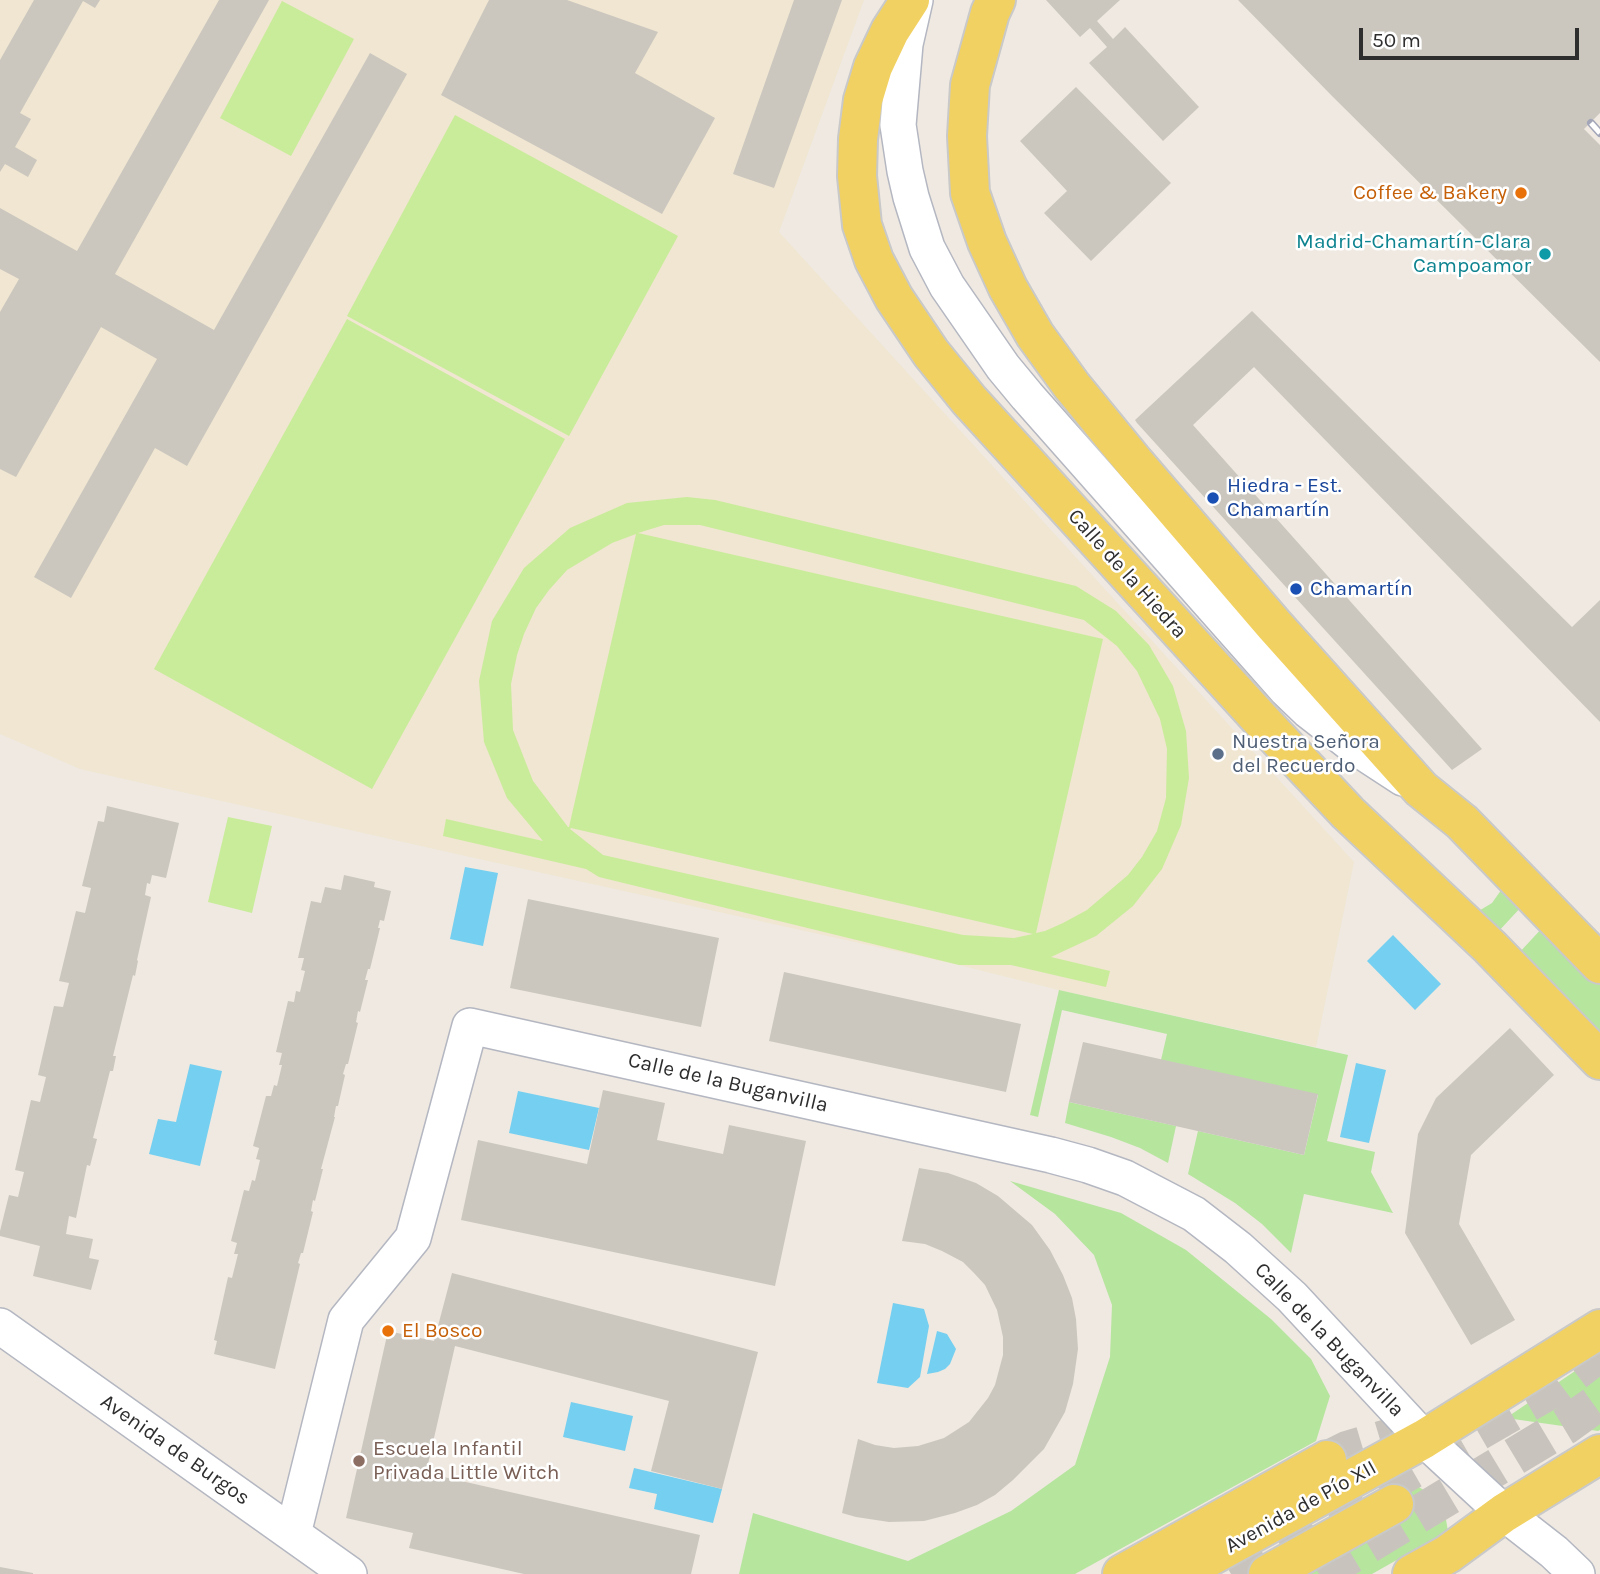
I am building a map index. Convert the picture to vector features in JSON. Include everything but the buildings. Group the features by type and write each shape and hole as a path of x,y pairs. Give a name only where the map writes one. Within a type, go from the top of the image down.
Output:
{"main road":[{"name":"Calle de la Hiedra","path":"910,0 890,31 873,67 863,100 858,139 857,176 862,225 874,260 894,298 931,353 969,400 1238,695 1348,813 1490,947 1600,1060"},
{"name":"Calle de la Hiedra","path":"996,0 970,85 967,136 971,193 987,242 1008,288 1035,335 1072,386 1135,463 1274,625 1421,789 1462,822 1600,964"},
{"path":"1424,1439 1600,1329"},
{"name":"Avenida de Pío XII","path":"1178,1574 1424,1439"},
{"path":"1412,1574 1448,1554 1504,1513 1600,1454"},
{"path":"1122,1574 1327,1460"},
{"path":"1268,1574 1394,1504"}],"street":[{"name":"Calle de la Hiedra","path":"915,0 905,44 898,125 911,197 927,248 947,286 1003,367 1027,396 1285,688 1309,711 1354,746 1421,789"},
{"name":"Calle de la Buganvilla","path":"293,1534 346,1320 413,1238 470,1026 1051,1155 1125,1178 1194,1214 1238,1248 1292,1297 1424,1439"},
{"name":"Avenida de Burgos","path":"0,1326 349,1574"},
{"path":"1424,1439 1504,1513 1554,1552 1577,1574"}],"shaded area":[{"path":"0,0 864,0 779,232 1354,862 1316,1047 80,769 0,734"}],"green space":[{"path":"282,1 354,39 291,156 220,118"},
{"path":"455,115 678,236 569,436 347,316"},
{"path":"347,319 565,439 372,789 154,669"},
{"path":"687,497 715,500 1076,586 1116,611 1149,645 1173,686 1186,731 1189,778 1181,825 1162,869 1133,906 1096,936 1051,957 1110,971 1106,987 1011,965 959,965 599,877 586,869 443,836 446,819 543,841 507,798 484,742 479,681 492,621 524,568 570,528 627,503","holes":["664,525 700,525 1084,620 1117,646 1137,671 1160,719 1167,749 1166,798 1157,831 1142,857 1128,875 1087,910 1036,933 1103,639 638,533","636,534 569,827 568,827 533,781 513,730 511,684 517,655 536,608 567,570 612,543","570,829 1033,934 1014,938 963,935 603,855"]},
{"path":"228,817 272,826 252,913 208,902"},
{"path":"1504,886 1523,905 1497,933 1477,912 1492,903"},
{"path":"1544,926 1600,984 1600,1038 1518,954"},
{"path":"1059,990 1348,1055 1327,1141 1375,1152 1371,1172 1393,1213 1304,1194 1291,1253 1262,1224 1235,1203 1188,1174 1198,1131 1304,1155 1318,1095 1161,1060 1167,1034 1062,1010 1038,1117 1030,1115"},
{"path":"1069,1102 1176,1126 1168,1163 1140,1148 1065,1123"},
{"path":"1010,1181 1121,1213 1186,1250 1271,1319 1311,1359 1330,1396 1316,1441 1075,1574 739,1574 753,1513 908,1561 1011,1511 1075,1465 1110,1357 1112,1305 1094,1255 1055,1214"},
{"path":"1600,1354 1600,1430 1506,1418"},
{"path":"1416,1485 1443,1503 1448,1531 1372,1574 1294,1574 1395,1489"}],"water":[{"path":"465,867 498,873 483,946 450,939"},
{"path":"1393,935 1441,984 1415,1010 1367,961"},
{"path":"1356,1063 1386,1070 1369,1143 1340,1137"},
{"path":"190,1064 222,1071 200,1166 149,1154 158,1119 176,1122"},
{"path":"518,1091 599,1108 589,1150 509,1133"},
{"path":"893,1303 924,1309 929,1326 920,1377 908,1388 877,1383"},
{"path":"937,1331 947,1334 956,1349 945,1369 927,1374"},
{"path":"571,1402 633,1416 625,1451 563,1437"},
{"path":"634,1468 722,1489 713,1523 654,1509 657,1494 629,1488"}],"tunnel":[{"path":"1231,1574 1554,1388 1600,1353"},
{"path":"1319,1574 1565,1426 1600,1401"},
{"path":"1327,1460 1347,1450 1434,1424"}],"railway":[{"path":"1591,123 1600,133"}],"place":[{"name":"Coffee & Bakery","path":"1521,193"},
{"name":"Madrid-Chamartín-Clara Campoamor","path":"1545,254"},
{"name":"Hiedra - Est. Chamartín","path":"1213,498"},
{"name":"Chamartín","path":"1296,589"},
{"name":"Nuestra Señora del Recuerdo","path":"1218,754"},
{"name":"El Bosco","path":"388,1331"},
{"name":"Escuela Infantil Privada Little Witch","path":"359,1461"}]}
